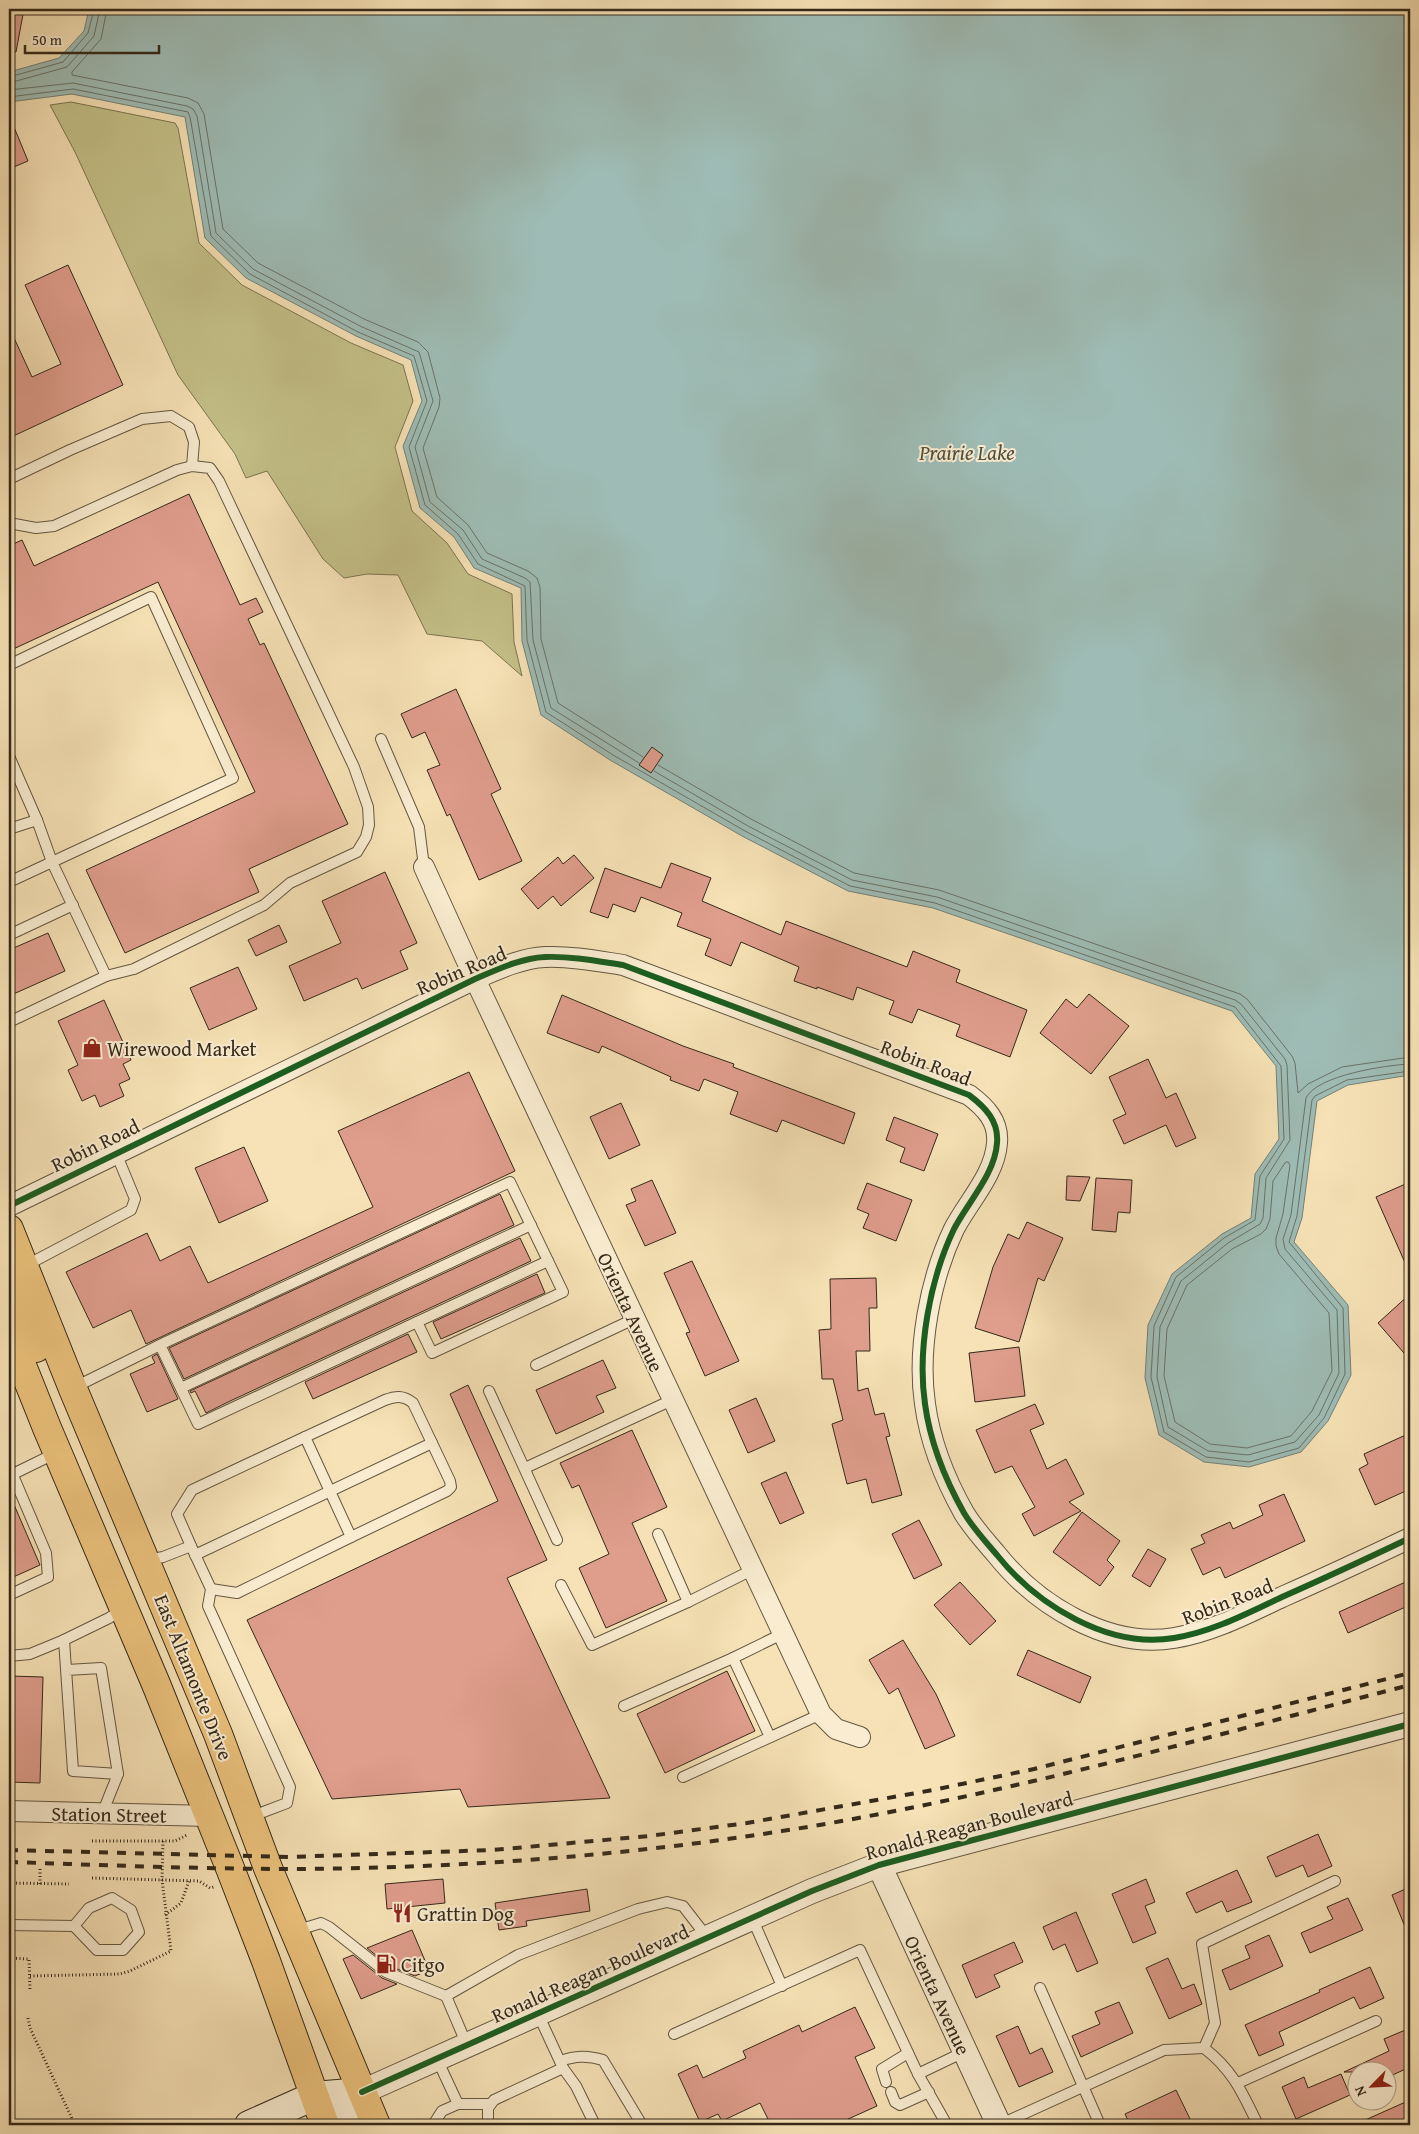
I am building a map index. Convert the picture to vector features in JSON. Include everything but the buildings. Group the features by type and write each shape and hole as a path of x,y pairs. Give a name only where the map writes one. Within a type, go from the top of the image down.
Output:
{"main road":[{"name":"East Altamonte Drive","path":"9,1229 16,1274 70,1383 180,1640 249,1818 376,2125"},
{"name":"East Altamonte Drive","path":"9,1333 124,1609 200,1825 266,1961 325,2125"},
{"path":"89,1525 146,1560"},
{"path":"124,1609 180,1640"},
{"name":"Ronald Reagan Boulevard","path":"249,2125 314,2096 362,2092"},
{"name":"Ronald Reagan Boulevard","path":"334,2125 362,2092"}],"street":[{"name":"Orienta Avenue","path":"424,867 474,979 821,1714 836,1729 860,1737"},
{"name":"Robin Road","path":"9,1206 474,979 508,965 544,957 582,959 623,965 970,1095 986,1108 994,1123 998,1142 991,1166 954,1230 933,1288 923,1344 925,1404 941,1466 965,1515 1007,1568 1053,1606 1095,1630 1132,1639 1172,1639 1206,1630 1241,1617 1410,1538"},
{"name":"Ronald Reagan Boulevard","path":"362,2092 812,1891 879,1865 1410,1724"},
{"name":"Station Street","path":"9,1811 102,1814 200,1825"},
{"name":"Orienta Avenue","path":"879,1865 999,2125"}],"lane":[{"path":"9,480 70,450 142,419 171,416 190,427 194,442 192,466"},
{"path":"9,523 36,528 54,526 177,470 192,466 210,468 220,481 354,767 368,807 369,825 366,837 357,852 290,883 264,905 134,969 106,976 9,1022"},
{"path":"9,665 151,597 232,778 9,882"},
{"path":"382,739 419,827 424,867"},
{"path":"9,756 37,820 52,862 106,976"},
{"path":"9,829 37,820"},
{"path":"9,935 73,905"},
{"path":"16,1274 131,1210 135,1199 116,1153"},
{"path":"70,1383 160,1345 510,1182 563,1292 432,1353 418,1322"},
{"path":"181,1388 531,1225"},
{"path":"160,1345 198,1424 548,1261"},
{"path":"536,1365 634,1319"},
{"path":"489,1391 557,1540"},
{"path":"211,1589 237,1593 451,1487 450,1481 413,1403 406,1397 396,1396 385,1400 192,1490 177,1514 211,1589 208,1606 290,1787 287,1803 249,1818"},
{"path":"525,1468 672,1400"},
{"path":"305,1437 351,1537"},
{"path":"146,1560 193,1550 329,1491 432,1443"},
{"path":"9,1595 48,1577 46,1553 10,1472 57,1452"},
{"path":"658,1534 688,1602"},
{"path":"561,1585 592,1645 688,1602 752,1570"},
{"path":"9,1656 30,1654 64,1640 124,1609"},
{"path":"624,1706 733,1658 782,1634"},
{"path":"64,1640 72,1772 118,1774"},
{"path":"733,1658 770,1738"},
{"path":"67,1670 101,1668 118,1774 102,1814"},
{"path":"683,1777 821,1714"},
{"path":"1204,2048 1215,2023 1202,1944 1335,1881"},
{"path":"9,1925 74,1926 98,1950 123,1950 139,1932 131,1910 112,1898 89,1908 74,1926"},
{"path":"446,1996 518,1955 638,1909 667,1902 683,1906 708,1938"},
{"path":"752,1918 782,1986"},
{"path":"295,1931 321,1923 329,1927 386,1972 446,1996 467,2045"},
{"path":"674,2034 860,1950 918,2074 947,2125"},
{"path":"1040,1988 1100,2125"},
{"path":"538,2014 561,2064 576,2086 595,2125"},
{"path":"1238,2083 1376,2021"},
{"path":"999,2125 1164,2050 1204,2048 1220,2061 1238,2083 1258,2125"},
{"path":"918,2074 964,2052"},
{"path":"886,2082 882,2069 908,2053"},
{"path":"488,2125 490,2104 494,2100 561,2064 582,2056 602,2060 642,2125"},
{"path":"437,2058 458,2104"},
{"path":"891,2092 895,2102 900,2105 929,2092"},
{"path":"433,2125 442,2110 458,2104 490,2104"}],"path":[{"path":"92,1841 175,1841 200,1825"},
{"path":"40,1867 40,1884"},
{"path":"92,1878 199,1881 210,1888 217,1886"},
{"path":"166,1915 181,1903 189,1881"},
{"path":"9,1883 69,1884"},
{"path":"9,1958 29,1959 30,1990"},
{"path":"28,2018 30,2028 74,2123"}],"shaded area":[{"path":"71,102 175,123 178,128 199,243 242,285 351,343 403,365 413,401 395,447 412,511 447,543 468,574 512,594 514,642 522,676 482,641 427,634 398,575 367,574 344,578 323,559 267,471 246,478 235,454 178,375 75,152 50,105"}],"water":[{"name":"Prairie Lake","path":"89,9 1410,9 1410,1075 1348,1085 1317,1101 1302,1218 1294,1242 1348,1305 1351,1375 1328,1421 1301,1452 1249,1467 1204,1462 1159,1435 1145,1378 1148,1325 1172,1274 1222,1234 1251,1218 1255,1174 1279,1139 1276,1066 1232,1011 933,908 848,891 742,836 610,760 541,715 522,641 521,588 474,568 454,537 420,508 403,446 422,401 411,360 356,336 246,278 205,238 185,117 72,94 9,102 9,72 59,58 84,31"}],"railway":[{"path":"9,1850 288,1857 493,1850 649,1836 747,1823 933,1790 1034,1769 1410,1673"},
{"path":"9,1862 294,1869 408,1867 579,1856 693,1844 833,1823 999,1789 1082,1770 1410,1685"}],"cycle path":[{"path":"9,1206 500,968 518,962 545,957 574,958 623,965 969,1095 990,1115 997,1135 995,1154 980,1188 954,1229 938,1270 924,1338 923,1383 927,1418 931,1432 951,1488 964,1513 971,1524 1013,1573 1032,1591 1053,1606 1100,1630 1124,1637 1149,1640 1174,1638 1230,1621 1410,1538"},
{"path":"362,2092 812,1891 879,1865 1410,1724"}],"place":[{"name":"Wirewood Market","path":"92,1048"},
{"name":"Grattin Dog","path":"402,1913"},
{"name":"Citgo","path":"386,1964"}]}
